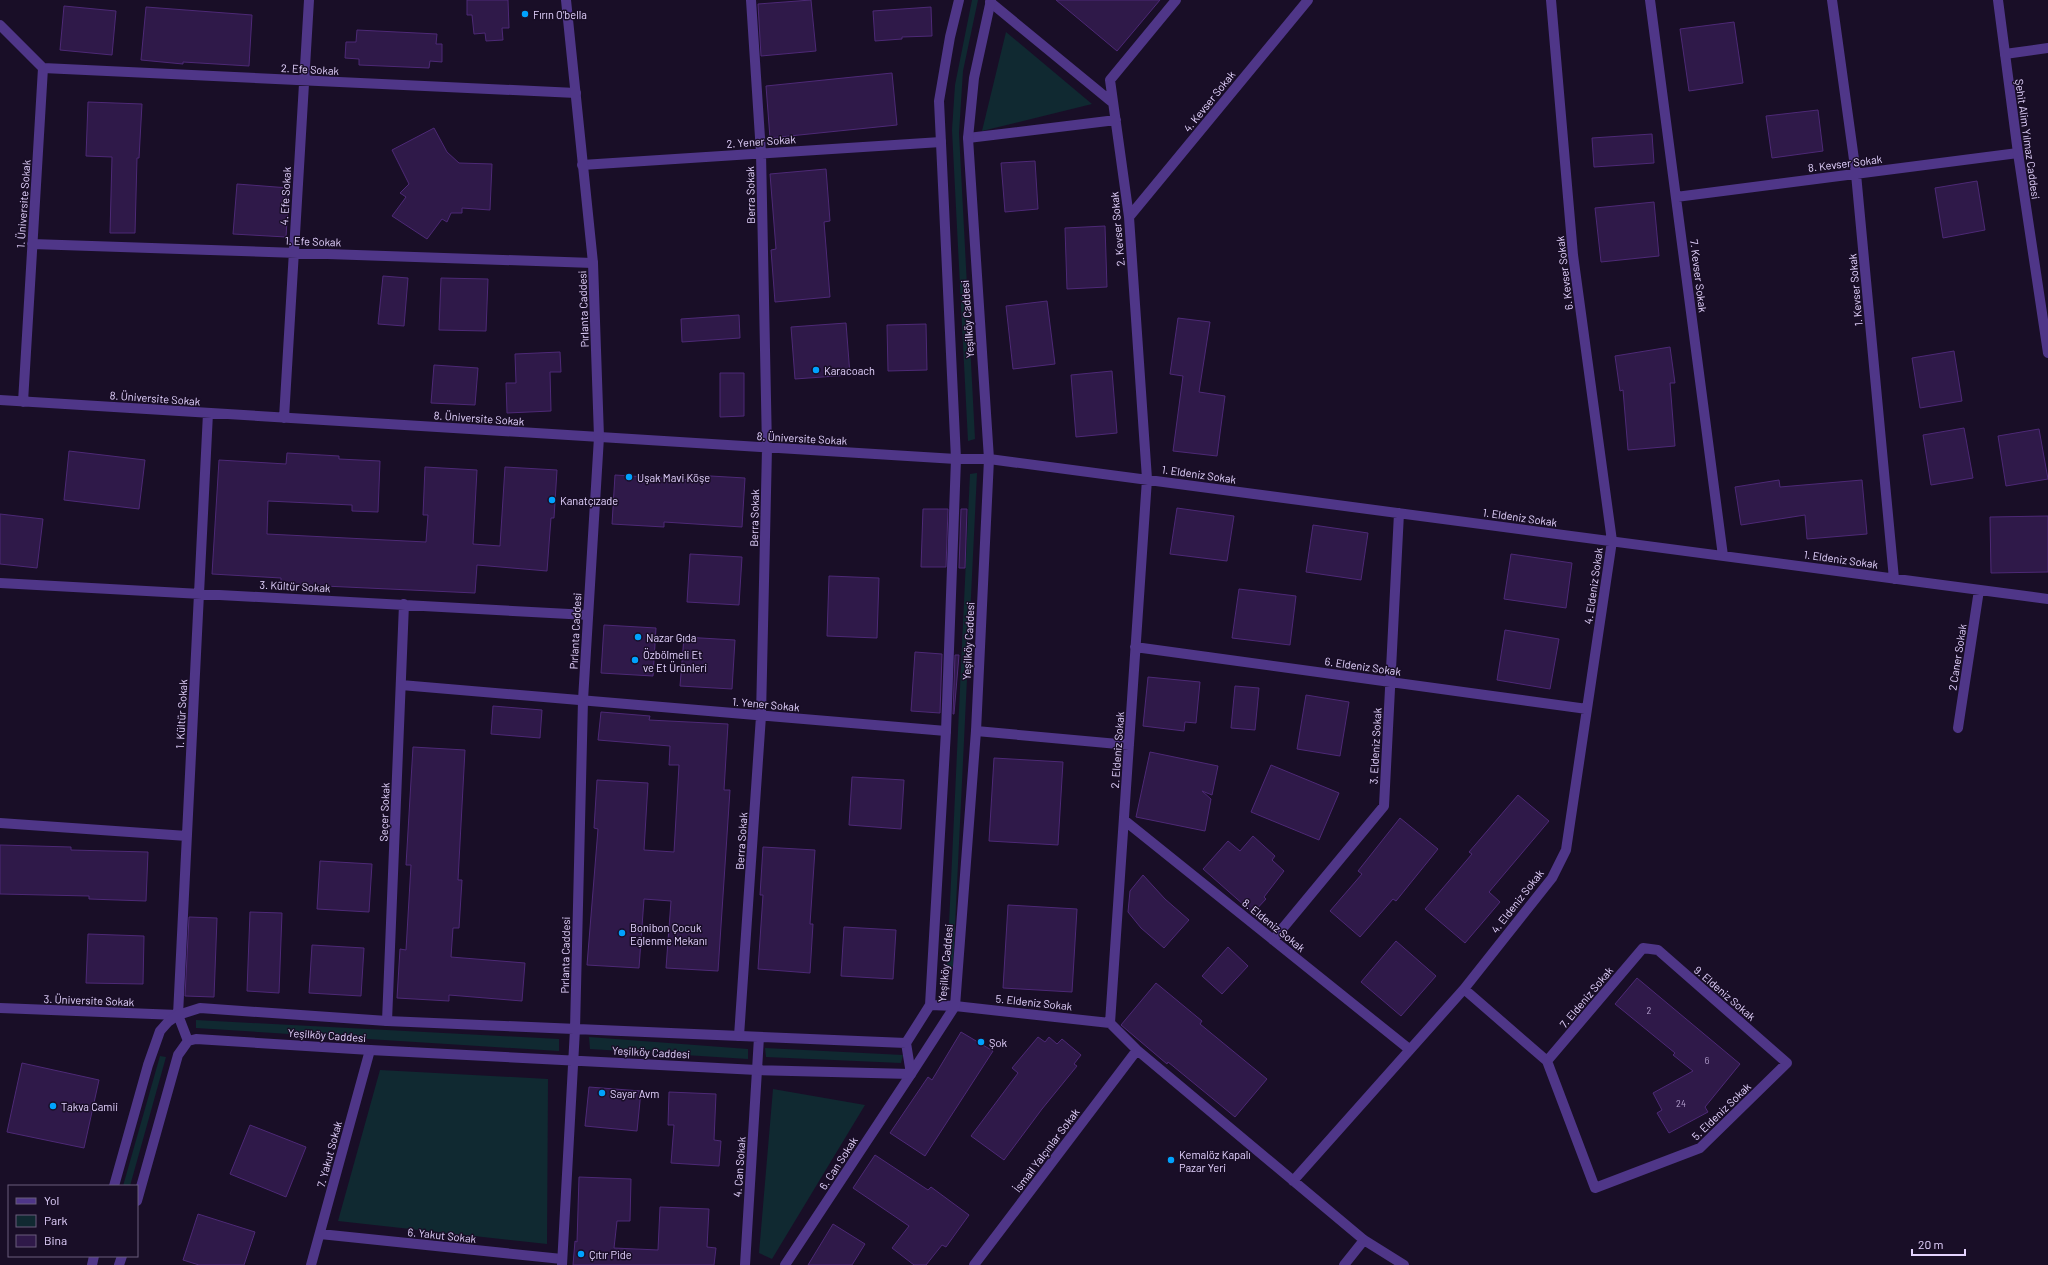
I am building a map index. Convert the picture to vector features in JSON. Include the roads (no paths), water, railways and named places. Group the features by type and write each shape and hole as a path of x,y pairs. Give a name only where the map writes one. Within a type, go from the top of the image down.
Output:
{"street":[{"name":"4. Efe Sokak","path":"284,418 309,0"},
{"name":"Pırlanta Caddesi","path":"562,1262 574,1061 583,700 599,437 593,263 566,0"},
{"name":"Berra Sokak","path":"740,1036 761,716 767,448 761,153 751,0"},
{"name":"Yeşilköy Caddesi","path":"114,1185 148,1065 160,1031 168,1022 178,1015 200,1008 387,1021 906,1043 930,1005 946,732 956,459 940,101 950,37 959,0"},
{"name":"2. Kevser Sokak","path":"1147,480 1129,217 1110,80 1176,0"},
{"name":"4. Kevser Sokak","path":"1129,217 1308,0"},
{"name":"6. Kevser Sokak","path":"1551,0 1574,254 1612,541"},
{"name":"7. Kevser Sokak","path":"1650,0 1723,556"},
{"name":"1. Kevser Sokak","path":"1832,0 1856,174 1894,578"},
{"name":"Şehit Alim Yılmaz Caddesi","path":"1998,0 2018,153 2048,352"},
{"name":"Yeşilköy Caddesi","path":"188,1041 203,1039 370,1050 757,1070 911,1074 955,1006 976,731 989,458 968,138 974,78 990,1"},
{"path":"990,1 1113,103"},
{"path":"0,25 43,68"},
{"path":"2004,54 2048,48"},
{"name":"2. Efe Sokak","path":"43,68 576,93"},
{"name":"1. Üniversite Sokak","path":"23,402 43,68"},
{"path":"968,138 1116,120"},
{"name":"2. Yener Sokak","path":"582,164 941,142"},
{"name":"8. Kevser Sokak","path":"1676,197 2018,153"},
{"name":"1. Efe Sokak","path":"32,244 593,263"},
{"name":"8. Üniversite Sokak","path":"0,400 767,448 956,459 989,458"},
{"name":"1. Kültür Sokak","path":"178,1015 208,413"},
{"name":"1. Eldeniz Sokak","path":"989,458 2048,599"},
{"name":"2. Eldeniz Sokak","path":"1110,1023 1147,480"},
{"name":"3. Eldeniz Sokak","path":"1273,940 1384,806 1399,513"},
{"name":"4. Eldeniz Sokak","path":"1293,1181 1464,989 1552,878 1566,850 1612,541"},
{"name":"3. Kültür Sokak","path":"0,583 588,615"},
{"name":"2 Caner Sokak","path":"1958,728 1979,590"},
{"name":"Seçer Sokak","path":"387,1021 404,604"},
{"name":"6. Eldeniz Sokak","path":"1136,647 1587,709"},
{"name":"1. Yener Sokak","path":"401,685 946,732"},
{"path":"976,731 1129,745"},
{"name":"8. Eldeniz Sokak","path":"1124,820 1409,1049"},
{"path":"0,823 187,836"},
{"name":"7. Eldeniz Sokak","path":"1547,1061 1643,948"},
{"name":"9. Eldeniz Sokak","path":"1643,948 1658,950 1787,1063"},
{"path":"1464,989 1547,1061"},
{"name":"5. Eldeniz Sokak","path":"930,1005 955,1006 1110,1023"},
{"name":"3. Üniversite Sokak","path":"0,1008 178,1015"},
{"path":"138,1197 178,1055 188,1041 178,1015"},
{"path":"1110,1023 1137,1050 1364,1240 1404,1265"},
{"name":"4. Can Sokak","path":"745,1265 759,1037"},
{"path":"906,1043 911,1074"},
{"name":"7. Yakut Sokak","path":"312,1265 370,1050"},
{"name":"İsmail Yalçınlar Sokak","path":"974,1265 1137,1050"},
{"name":"5. Eldeniz Sokak","path":"1547,1061 1595,1188 1700,1148 1787,1063"},
{"name":"6. Can Sokak","path":"785,1265 911,1074"},
{"name":"6. Yakut Sokak","path":"320,1234 562,1262"},
{"path":"1344,1265 1364,1240"}],"place":[{"name":"Fırın O'bella","path":"525,14"},
{"name":"Karacoach","path":"816,370"},
{"name":"Uşak Mavi Köşe","path":"629,477"},
{"name":"Kanatçızade","path":"552,500"},
{"name":"Nazar Gıda","path":"638,637"},
{"name":"Özbölmeli Et ve Et Ürünleri","path":"635,660"},
{"name":"Bonibon Çocuk Eğlenme Mekanı","path":"622,933"},
{"name":"Şok","path":"981,1042"},
{"name":"Sayar Avm","path":"602,1093"},
{"name":"Takva Camii","path":"53,1106"},
{"name":"Kemalöz Kapalı Pazar Yeri","path":"1171,1160"},
{"name":"Çıtır Pide","path":"581,1254"}]}
